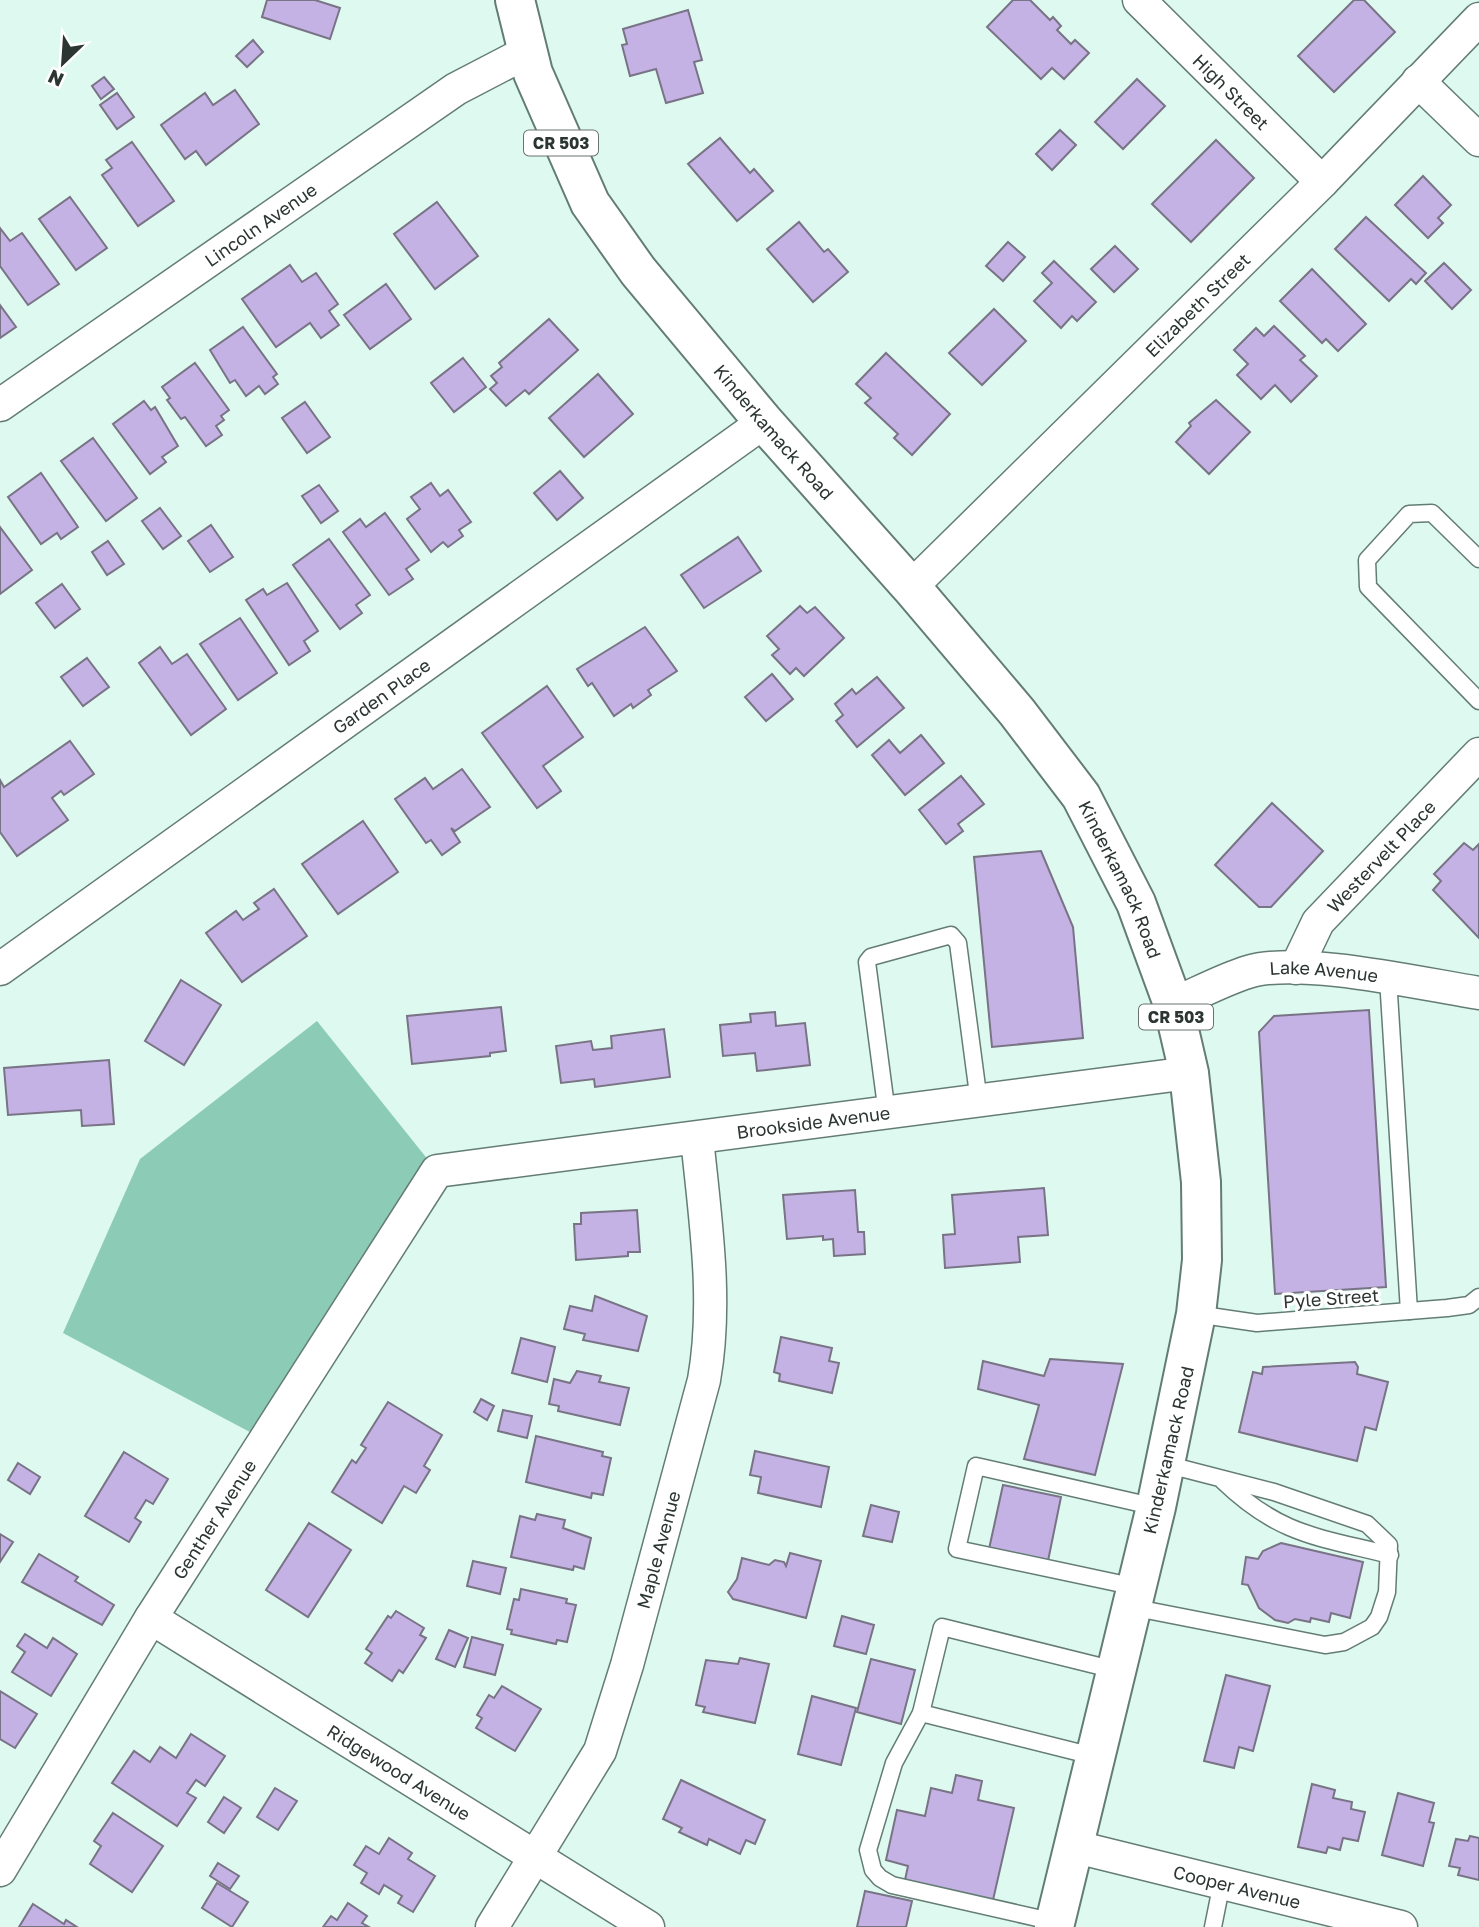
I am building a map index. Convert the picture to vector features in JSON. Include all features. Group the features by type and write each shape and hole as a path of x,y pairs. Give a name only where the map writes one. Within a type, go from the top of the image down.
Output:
{"main road":[{"name":"Kinderkamack Road","path":"515,0 527,52 546,107 590,202 638,271 764,422 911,587 1017,712 1081,796 1132,894 1173,1004 1189,1073 1201,1182 1202,1260 1196,1314 1156,1507 1054,1924"}],"street":[{"name":"High Street","path":"1139,0 1322,182"},
{"name":"Elizabeth Street","path":"911,587 1322,182 1479,19"},
{"name":"Lincoln Avenue","path":"0,405 456,89 527,52"},
{"path":"1418,81 1479,140"},
{"name":"Garden Place","path":"0,969 764,422"},
{"name":"Westervelt Place","path":"1296,968 1318,922 1479,754"},
{"name":"Lake Avenue","path":"1173,1004 1247,972 1296,968 1388,978 1479,993"},
{"name":"Brookside Avenue","path":"437,1171 1189,1073"},
{"name":"Maple Avenue","path":"492,1927 572,1801 604,1740 704,1380 711,1341 710,1288 697,1138"},
{"name":"Genther Avenue","path":"0,1870 151,1618 437,1171"},
{"name":"Ridgewood Avenue","path":"151,1618 648,1927"},
{"name":"Cooper Avenue","path":"1072,1846 1401,1927"}],"lane":[{"path":"1479,559 1432,513 1409,514 1367,560 1368,587 1479,701"},
{"path":"887,1114 867,962 871,957 947,936 954,936 958,943 979,1102"},
{"path":"1388,978 1409,1311"},
{"name":"Pyle Street","path":"1196,1314 1257,1322 1409,1311 1474,1301"},
{"path":"1156,1507 976,1466 957,1549 1325,1645 1344,1643 1372,1627 1379,1617 1387,1592 1389,1545 1367,1524 1274,1492 1165,1464"},
{"path":"1221,1478 1257,1509 1294,1531 1390,1555"},
{"path":"1054,1924 892,1885 873,1870 868,1850 894,1763 921,1713 942,1627 1115,1670"},
{"path":"921,1713 1093,1756"},
{"path":"1213,1927 1222,1882"}],"green space":[{"path":"317,1021 437,1171 267,1441 63,1333 140,1159"}],"building":[{"path":"267,0 315,0 340,8 330,39 262,17"},
{"path":"1013,0 1030,0 1050,20 1053,17 1061,26 1057,30 1071,44 1075,40 1089,53 1064,79 1052,68 1041,79 987,27"},
{"path":"1354,0 1364,0 1395,32 1334,92 1298,56"},
{"path":"688,10 702,60 694,62 703,93 666,103 656,69 630,76 622,45 627,44 623,29"},
{"path":"253,40 263,52 247,67 236,56"},
{"path":"104,77 114,89 101,99 92,86"},
{"path":"1137,79 1165,106 1123,149 1095,122"},
{"path":"235,90 259,124 206,165 196,151 185,159 161,125 205,93 213,105"},
{"path":"117,93 134,117 117,129 100,105"},
{"path":"1060,130 1076,145 1052,170 1036,154"},
{"path":"720,138 750,173 754,169 773,191 737,221 688,164"},
{"path":"1216,140 1254,178 1191,242 1152,204"},
{"path":"132,142 174,201 138,226 102,175 112,168 106,160"},
{"path":"1423,176 1451,205 1438,218 1443,223 1428,238 1395,205"},
{"path":"70,197 107,248 76,270 39,219"},
{"path":"437,202 478,256 435,289 394,234"},
{"path":"1366,217 1426,273 1416,284 1411,279 1389,301 1335,249"},
{"path":"799,222 824,252 828,249 848,272 813,302 767,249"},
{"path":"0,228 10,241 22,233 59,284 28,305 0,266"},
{"path":"1008,242 1025,257 1003,281 986,266"},
{"path":"1115,246 1138,269 1114,292 1091,269"},
{"path":"1054,261 1096,302 1077,321 1072,316 1061,328 1034,301 1052,283 1042,273"},
{"path":"1444,263 1471,290 1452,309 1425,281"},
{"path":"290,265 302,282 316,273 338,304 329,311 339,325 321,338 310,323 276,347 242,299"},
{"path":"1312,269 1366,324 1338,351 1326,339 1322,343 1280,301"},
{"path":"386,284 411,319 370,349 344,315"},
{"path":"0,305 16,327 0,338"},
{"path":"994,309 1026,341 982,385 949,353"},
{"path":"549,319 578,350 529,394 525,390 506,406 490,389 497,383 491,376 502,367 499,363"},
{"path":"1274,326 1305,356 1300,360 1317,376 1291,402 1275,385 1261,399 1237,375 1248,364 1234,350 1256,328 1264,336"},
{"path":"243,327 277,374 273,377 278,384 265,394 259,386 246,396 235,380 230,383 210,350"},
{"path":"886,353 950,414 912,455 894,438 898,434 865,403 871,398 856,384"},
{"path":"463,358 486,387 454,412 431,383"},
{"path":"195,363 229,410 221,416 224,420 216,426 222,435 206,446 185,417 181,419 167,400 170,398 162,387"},
{"path":"598,374 633,414 584,457 549,418"},
{"path":"1216,400 1250,432 1209,474 1176,442 1191,426 1189,423"},
{"path":"144,401 151,410 155,407 178,446 162,457 166,462 150,474 113,424"},
{"path":"305,402 330,437 307,453 282,418"},
{"path":"93,438 137,498 106,521 61,461"},
{"path":"560,471 583,498 557,520 534,493"},
{"path":"41,473 78,527 61,539 57,533 41,544 8,497"},
{"path":"431,483 440,496 448,490 471,522 459,530 463,536 448,547 443,542 431,552 407,519 420,509 411,497"},
{"path":"319,485 338,511 321,523 302,496"},
{"path":"160,508 181,536 163,549 142,521"},
{"path":"385,513 419,560 406,569 413,579 389,595 343,532 360,519 366,527"},
{"path":"211,525 233,557 210,572 188,541"},
{"path":"0,527 32,570 0,594"},
{"path":"738,537 761,571 704,608 681,575"},
{"path":"329,539 370,595 356,605 362,613 340,629 293,565"},
{"path":"108,541 124,564 107,575 92,552"},
{"path":"287,583 318,631 304,641 310,651 289,665 246,600 263,589 267,595"},
{"path":"62,584 80,609 55,628 36,603"},
{"path":"800,606 807,613 815,607 844,638 804,676 796,668 790,674 772,655 779,649 767,636"},
{"path":"240,618 277,673 238,700 200,644"},
{"path":"645,627 677,671 648,690 651,695 633,708 631,704 614,716 592,683 588,686 577,669"},
{"path":"160,647 172,664 187,654 226,709 191,735 139,663"},
{"path":"87,658 109,687 83,706 61,677"},
{"path":"772,674 793,699 766,721 745,697"},
{"path":"877,677 904,708 857,747 836,721 843,715 835,704 852,689 856,694"},
{"path":"547,686 583,737 543,766 561,791 537,808 482,733"},
{"path":"921,735 944,763 905,795 872,755 889,740 900,753"},
{"path":"70,741 94,774 64,795 61,791 52,798 68,820 17,856 0,832 0,780 4,787"},
{"path":"462,769 490,807 455,831 451,828 460,842 442,855 431,840 426,843 395,799 425,778 433,789"},
{"path":"961,776 984,804 958,824 963,831 946,844 919,810"},
{"path":"1272,803 1323,851 1271,907 1259,907 1215,865"},
{"path":"363,821 398,872 338,914 302,864"},
{"path":"1464,843 1473,850 1479,844 1479,938 1433,890 1441,881 1434,874"},
{"path":"1041,851 1073,927 1083,1038 992,1047 974,857"},
{"path":"274,889 307,936 242,982 206,933 236,911 243,920 259,909 254,903"},
{"path":"181,980 221,1005 184,1065 145,1041"},
{"path":"501,1007 506,1051 490,1053 490,1056 412,1064 407,1016"},
{"path":"1369,1010 1386,1287 1275,1294 1259,1032 1274,1016"},
{"path":"775,1012 776,1026 805,1023 810,1065 757,1071 755,1053 723,1056 720,1025 751,1022 750,1014"},
{"path":"664,1029 670,1077 595,1087 594,1079 561,1083 556,1046 591,1041 593,1050 612,1048 611,1036"},
{"path":"109,1060 114,1124 82,1126 81,1110 8,1115 4,1068"},
{"path":"1044,1188 1048,1235 1018,1237 1020,1262 945,1268 943,1235 955,1234 952,1195"},
{"path":"855,1190 858,1232 864,1232 865,1254 834,1256 833,1239 823,1240 823,1236 787,1239 783,1195"},
{"path":"637,1210 640,1252 628,1252 628,1256 576,1260 574,1224 581,1224 581,1213"},
{"path":"595,1296 647,1316 638,1351 583,1340 585,1334 564,1329 570,1306 592,1311"},
{"path":"781,1337 832,1348 829,1361 839,1363 832,1393 779,1381 780,1374 774,1372"},
{"path":"521,1338 555,1347 547,1382 512,1373"},
{"path":"1050,1359 1123,1364 1095,1475 1024,1459 1039,1405 978,1389 983,1361 1044,1376"},
{"path":"1355,1362 1358,1367 1357,1374 1388,1382 1376,1430 1365,1427 1357,1461 1239,1432 1253,1372 1262,1374 1263,1367"},
{"path":"577,1371 601,1376 599,1382 629,1388 620,1425 558,1411 559,1406 549,1404 554,1379 570,1383"},
{"path":"481,1399 494,1406 487,1420 474,1412"},
{"path":"388,1402 442,1435 424,1466 430,1470 416,1493 404,1486 382,1523 332,1492 352,1460 356,1463 366,1448 361,1445"},
{"path":"503,1410 532,1416 527,1438 498,1431"},
{"path":"536,1436 603,1452 602,1456 611,1458 603,1495 592,1493 591,1498 526,1482"},
{"path":"755,1451 829,1467 821,1507 758,1493 761,1477 750,1475"},
{"path":"124,1452 168,1479 153,1504 146,1500 135,1518 141,1522 129,1542 85,1516"},
{"path":"18,1463 40,1477 30,1494 8,1480"},
{"path":"1003,1485 1061,1497 1048,1561 989,1549"},
{"path":"871,1505 899,1512 892,1542 863,1536"},
{"path":"537,1514 565,1520 563,1528 591,1538 584,1569 574,1566 573,1570 511,1557 520,1516 535,1520"},
{"path":"309,1523 351,1550 308,1617 266,1590"},
{"path":"0,1534 13,1542 0,1562"},
{"path":"1281,1543 1363,1562 1350,1618 1331,1613 1329,1622 1311,1618 1310,1622 1295,1619 1288,1623 1275,1620 1259,1608 1248,1585 1242,1584 1246,1557 1258,1559 1263,1551"},
{"path":"790,1553 821,1561 806,1618 733,1599 728,1592 737,1579 742,1558 769,1565 775,1560 784,1562 786,1566"},
{"path":"39,1554 78,1577 75,1581 114,1605 102,1625 22,1582"},
{"path":"473,1561 506,1568 500,1594 467,1586"},
{"path":"521,1589 567,1599 566,1603 576,1605 567,1642 557,1640 556,1644 511,1634 512,1630 507,1629 514,1599 519,1600"},
{"path":"396,1611 424,1628 420,1635 426,1638 403,1673 399,1670 392,1681 365,1663 372,1653 366,1649 388,1616 391,1618"},
{"path":"842,1616 874,1625 866,1654 834,1646"},
{"path":"449,1630 468,1638 455,1667 436,1659"},
{"path":"25,1634 47,1648 53,1638 77,1654 51,1696 12,1672 25,1652 17,1646"},
{"path":"472,1637 503,1645 495,1675 464,1667"},
{"path":"740,1658 769,1664 755,1723 703,1712 705,1707 696,1705 706,1660 738,1664"},
{"path":"871,1659 915,1670 901,1724 857,1712"},
{"path":"1226,1675 1270,1686 1253,1751 1239,1747 1234,1768 1204,1761"},
{"path":"502,1686 541,1709 515,1751 476,1728 482,1718 477,1715 489,1695 494,1698"},
{"path":"0,1691 37,1714 15,1748 0,1739"},
{"path":"812,1696 856,1708 841,1765 798,1754"},
{"path":"191,1734 225,1756 205,1786 196,1780 187,1793 196,1798 177,1826 112,1783 134,1751 150,1762 160,1747 176,1758"},
{"path":"956,1775 982,1781 978,1800 1014,1808 993,1900 905,1880 908,1866 886,1860 897,1810 925,1816 931,1788 952,1793"},
{"path":"681,1780 765,1820 755,1844 746,1840 740,1854 709,1839 707,1845 679,1832 682,1828 663,1819"},
{"path":"1312,1784 1335,1790 1333,1798 1352,1802 1351,1809 1365,1812 1358,1841 1343,1838 1340,1850 1328,1847 1326,1853 1298,1847"},
{"path":"275,1788 297,1801 278,1830 257,1817"},
{"path":"1398,1793 1434,1803 1429,1822 1434,1823 1423,1866 1382,1855"},
{"path":"224,1797 241,1808 224,1833 208,1822"},
{"path":"113,1813 163,1846 132,1892 90,1864 101,1846 94,1841"},
{"path":"1470,1836 1479,1838 1479,1880 1458,1875 1460,1868 1449,1866 1456,1839 1468,1841"},
{"path":"389,1838 412,1853 408,1859 435,1876 413,1912 398,1903 402,1896 384,1885 379,1894 361,1883 367,1873 354,1865 366,1846 379,1854"},
{"path":"218,1863 239,1876 230,1889 210,1876"},
{"path":"217,1883 248,1902 232,1927 202,1908"},
{"path":"865,1891 912,1901 906,1927 857,1927"},
{"path":"348,1903 367,1916 362,1923 369,1927 323,1927 331,1916 337,1920"},
{"path":"33,1904 64,1924 66,1920 77,1927 19,1927"}]}
